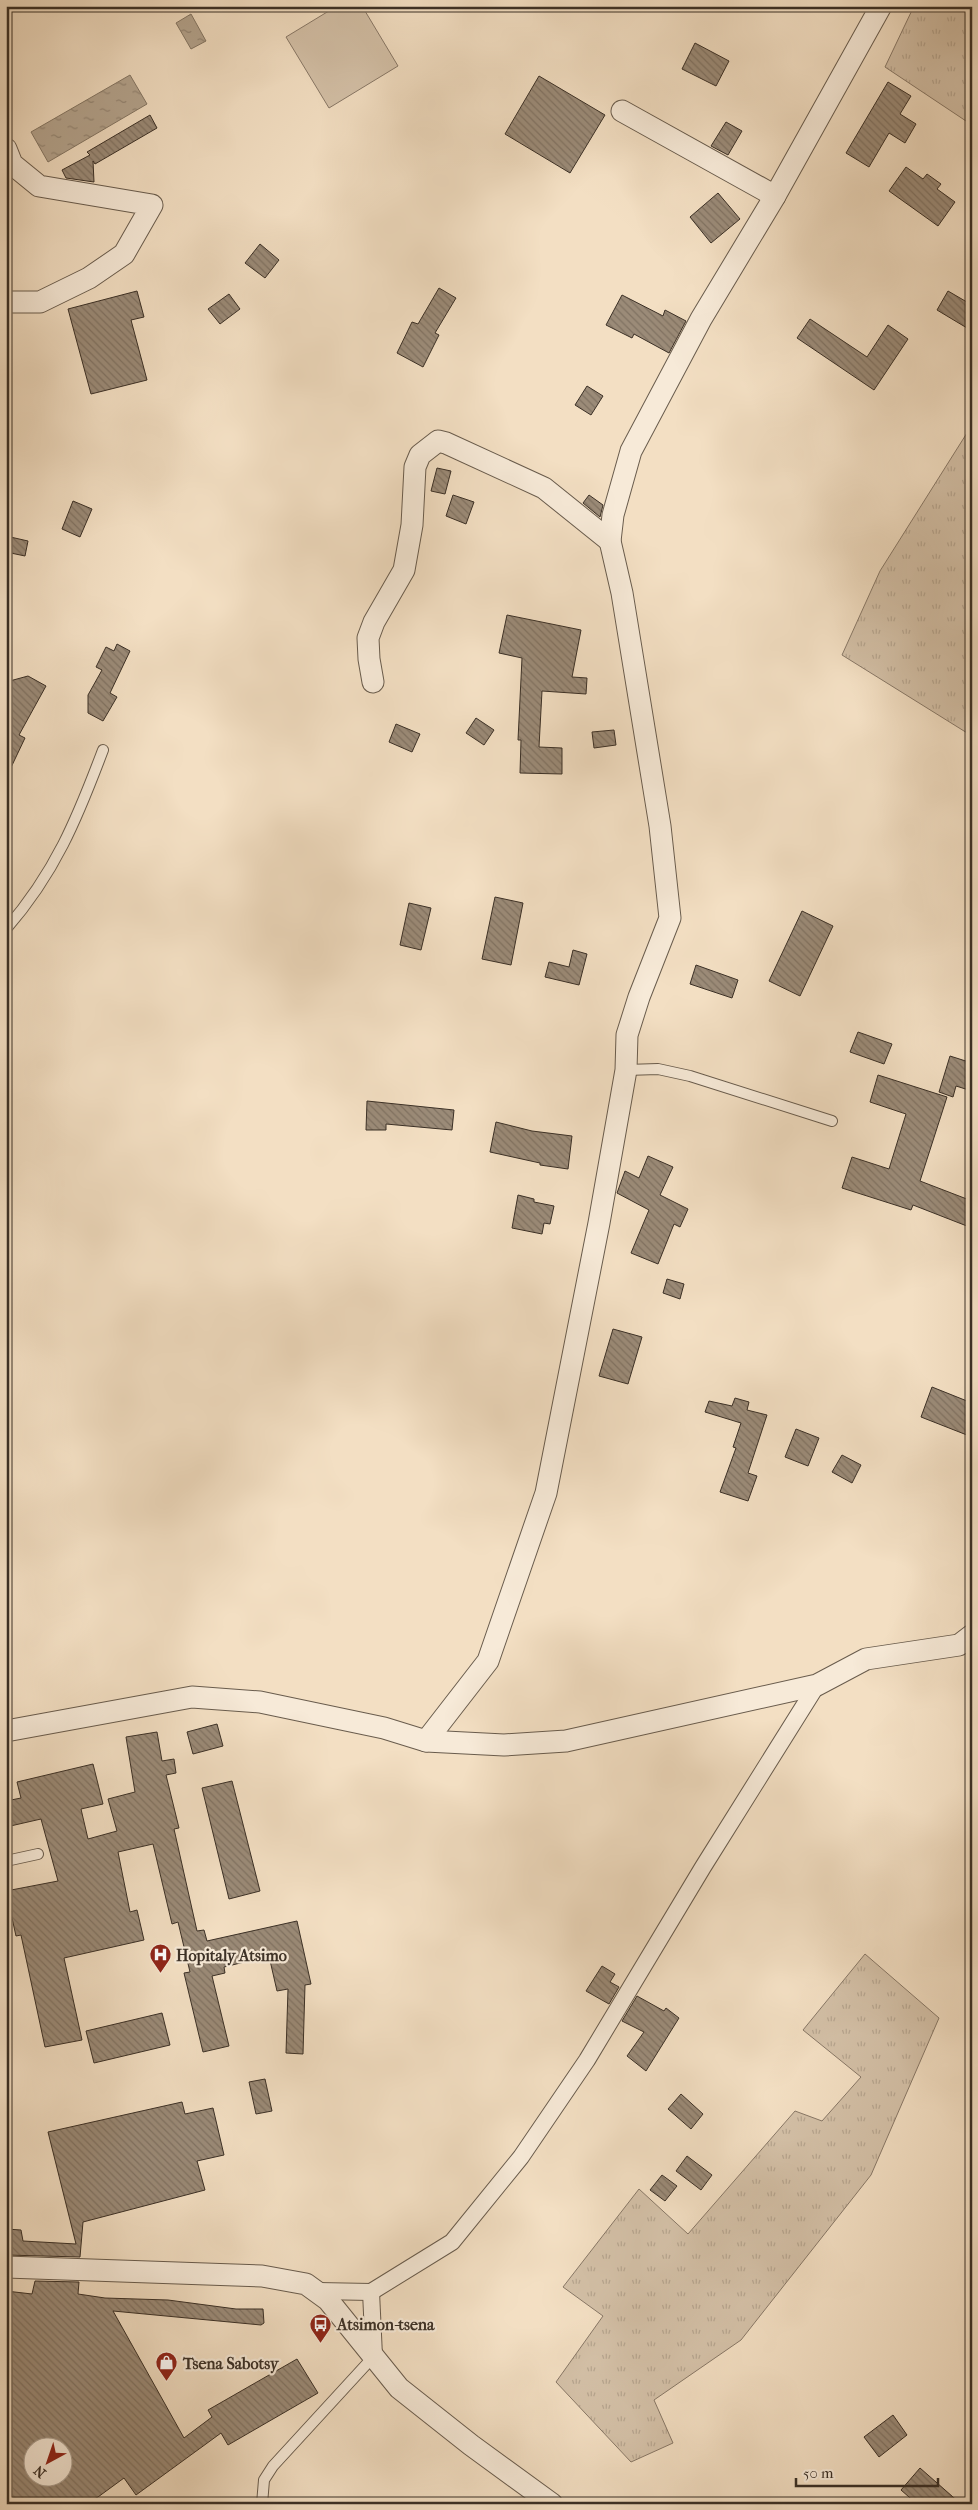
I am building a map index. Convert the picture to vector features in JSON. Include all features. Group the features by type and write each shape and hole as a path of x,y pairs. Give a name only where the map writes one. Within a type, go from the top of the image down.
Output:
{"street":[{"path":"426,1741 488,1662 546,1493 599,1224 626,1070 627,1035 639,997 670,918 647,748 622,593 610,541 613,515 631,451 702,319 774,196 880,6"},
{"path":"622,111 774,196"},
{"path":"6,149 12,164 39,186 152,205 124,254 89,278 40,302 6,302"},
{"path":"373,682 368,638 374,622 404,570 412,525 415,467 420,455 438,441 544,488 610,541"},
{"path":"6,1731 192,1697 260,1702 384,1728 426,1741 504,1745 566,1741 817,1686 866,1659 959,1645 972,1635"},
{"path":"318,2291 371,2292 452,2242 521,2157 587,2060 703,1866 817,1686"},
{"path":"6,2267 262,2276 306,2284 318,2291 399,2388 471,2445 552,2504"},
{"path":"371,2292 374,2356"}],"lane":[{"path":"6,929 31,900 54,862 77,818 103,750"},
{"path":"626,1070 658,1070 690,1076 832,1120"},
{"path":"6,1861 38,1854"},
{"path":"262,2504 264,2480 273,2466 374,2356"}],"green space":[{"path":"337,6 362,6 398,66 329,108 286,37"},
{"path":"914,6 972,6 972,125 885,67"},
{"path":"972,425 972,736 842,655 880,571"},
{"path":"865,1954 939,2018 871,2175 741,2340 654,2400 673,2443 631,2462 556,2382 603,2316 563,2287 639,2189 688,2234 795,2111 822,2121 861,2077 803,2030"}],"water":[{"path":"191,14 206,41 191,49 176,23"},
{"path":"130,75 147,104 48,162 31,132"}],"building":[{"path":"695,43 729,61 716,86 682,69"},
{"path":"539,76 605,115 570,173 505,134"},
{"path":"888,82 911,96 900,114 916,124 905,143 889,133 869,167 846,153"},
{"path":"150,115 157,128 95,164 93,161 94,182 66,178 62,170 90,155 87,152"},
{"path":"726,122 742,131 728,155 711,146"},
{"path":"906,167 923,179 927,174 941,184 937,189 955,202 938,226 889,191"},
{"path":"718,193 740,219 711,243 690,217"},
{"path":"260,244 279,260 265,278 245,263"},
{"path":"439,288 456,298 435,333 439,335 423,367 397,353 412,322 418,324"},
{"path":"137,291 144,317 131,320 147,380 91,394 68,309"},
{"path":"948,291 972,305 972,331 937,310"},
{"path":"229,294 240,309 220,324 208,309"},
{"path":"622,295 663,316 665,310 686,321 669,353 634,334 632,338 606,325"},
{"path":"810,319 867,357 888,325 908,339 874,390 797,338"},
{"path":"587,386 603,396 591,415 575,405"},
{"path":"437,468 451,471 445,494 431,491"},
{"path":"453,495 474,502 466,524 446,516"},
{"path":"589,495 603,505 600,517 583,503"},
{"path":"73,501 92,509 80,537 62,529"},
{"path":"6,536 28,541 25,556 6,552"},
{"path":"507,615 581,630 572,677 587,678 586,694 542,691 539,747 562,748 562,774 520,773 521,740 518,740 522,658 499,653"},
{"path":"117,644 130,651 110,693 117,697 103,721 88,713 88,695 102,670 96,667 106,647 114,651"},
{"path":"28,676 46,686 19,735 25,738 6,778 6,682"},
{"path":"476,718 494,730 484,745 466,733"},
{"path":"396,724 420,734 412,752 389,742"},
{"path":"614,730 616,745 594,748 592,732"},
{"path":"495,897 523,903 511,965 482,959"},
{"path":"409,903 431,908 421,950 400,945"},
{"path":"802,911 833,926 800,996 769,981"},
{"path":"573,950 587,954 579,985 545,977 549,962 569,967"},
{"path":"696,965 738,980 732,998 690,984"},
{"path":"858,1032 892,1044 884,1064 850,1052"},
{"path":"950,1056 972,1063 972,1091 956,1086 953,1097 939,1092"},
{"path":"878,1075 947,1097 920,1181 972,1201 972,1228 913,1205 911,1210 842,1188 852,1157 889,1169 906,1114 870,1102"},
{"path":"367,1101 454,1110 452,1130 386,1124 386,1130 366,1130"},
{"path":"496,1122 532,1131 572,1136 568,1169 540,1165 540,1163 490,1152"},
{"path":"648,1156 673,1167 660,1195 688,1209 680,1227 674,1224 658,1264 631,1253 649,1210 617,1193 625,1171 639,1178"},
{"path":"518,1195 534,1199 534,1202 554,1206 550,1224 544,1223 542,1234 512,1228"},
{"path":"667,1279 684,1284 680,1299 663,1293"},
{"path":"613,1329 642,1337 628,1384 599,1376"},
{"path":"932,1387 972,1403 972,1437 921,1417"},
{"path":"735,1398 749,1402 747,1410 767,1415 748,1473 757,1476 748,1501 720,1492 736,1448 733,1447 741,1423 705,1412 709,1401 732,1406"},
{"path":"796,1429 819,1438 808,1466 785,1457"},
{"path":"842,1455 861,1465 852,1483 832,1472"},
{"path":"217,1724 223,1746 193,1754 187,1732"},
{"path":"157,1732 162,1761 174,1759 176,1773 166,1775 179,1828 174,1829 197,1931 204,1930 207,1941 297,1921 311,1984 305,1985 303,2054 286,2053 288,1989 277,1991 269,1956 224,1967 225,1973 212,1976 229,2046 203,2052 184,1973 190,1972 178,1922 172,1924 153,1844 118,1852 130,1912 137,1910 144,1940 64,1958 82,2040 45,2047 21,1935 16,1936 6,1891 58,1881 41,1819 6,1827 6,1801 21,1798 17,1782 93,1764 103,1804 81,1809 88,1839 117,1831 108,1799 135,1792 126,1737"},
{"path":"232,1781 260,1891 229,1899 202,1788"},
{"path":"602,1966 615,1974 610,1982 619,1987 609,2004 586,1991"},
{"path":"637,1996 664,2011 666,2008 679,2018 646,2071 627,2056 644,2032 622,2021"},
{"path":"162,2013 170,2045 94,2063 86,2031"},
{"path":"265,2079 272,2111 256,2114 249,2082"},
{"path":"681,2094 703,2114 691,2129 668,2109"},
{"path":"182,2102 185,2114 213,2108 224,2155 197,2161 205,2190 83,2222 80,2257 6,2255 6,2229 21,2230 23,2241 76,2244 48,2132"},
{"path":"687,2156 712,2175 701,2190 676,2171"},
{"path":"662,2175 677,2186 665,2201 650,2190"},
{"path":"35,2281 79,2282 78,2294 105,2298 168,2300 236,2309 263,2309 264,2323 261,2325 113,2311 184,2438 212,2417 208,2410 297,2359 318,2393 228,2445 221,2433 136,2495 124,2478 85,2504 6,2504 6,2291 32,2294"},
{"path":"893,2415 907,2435 879,2457 864,2437"},
{"path":"920,2468 961,2504 917,2504 901,2490"}],"place":[{"name":"Hopitaly Atsimo","path":"160,1974"},
{"name":"Atsimon-tsena","path":"321,2343"},
{"name":"Tsena Sabotsy","path":"167,2382"}]}
